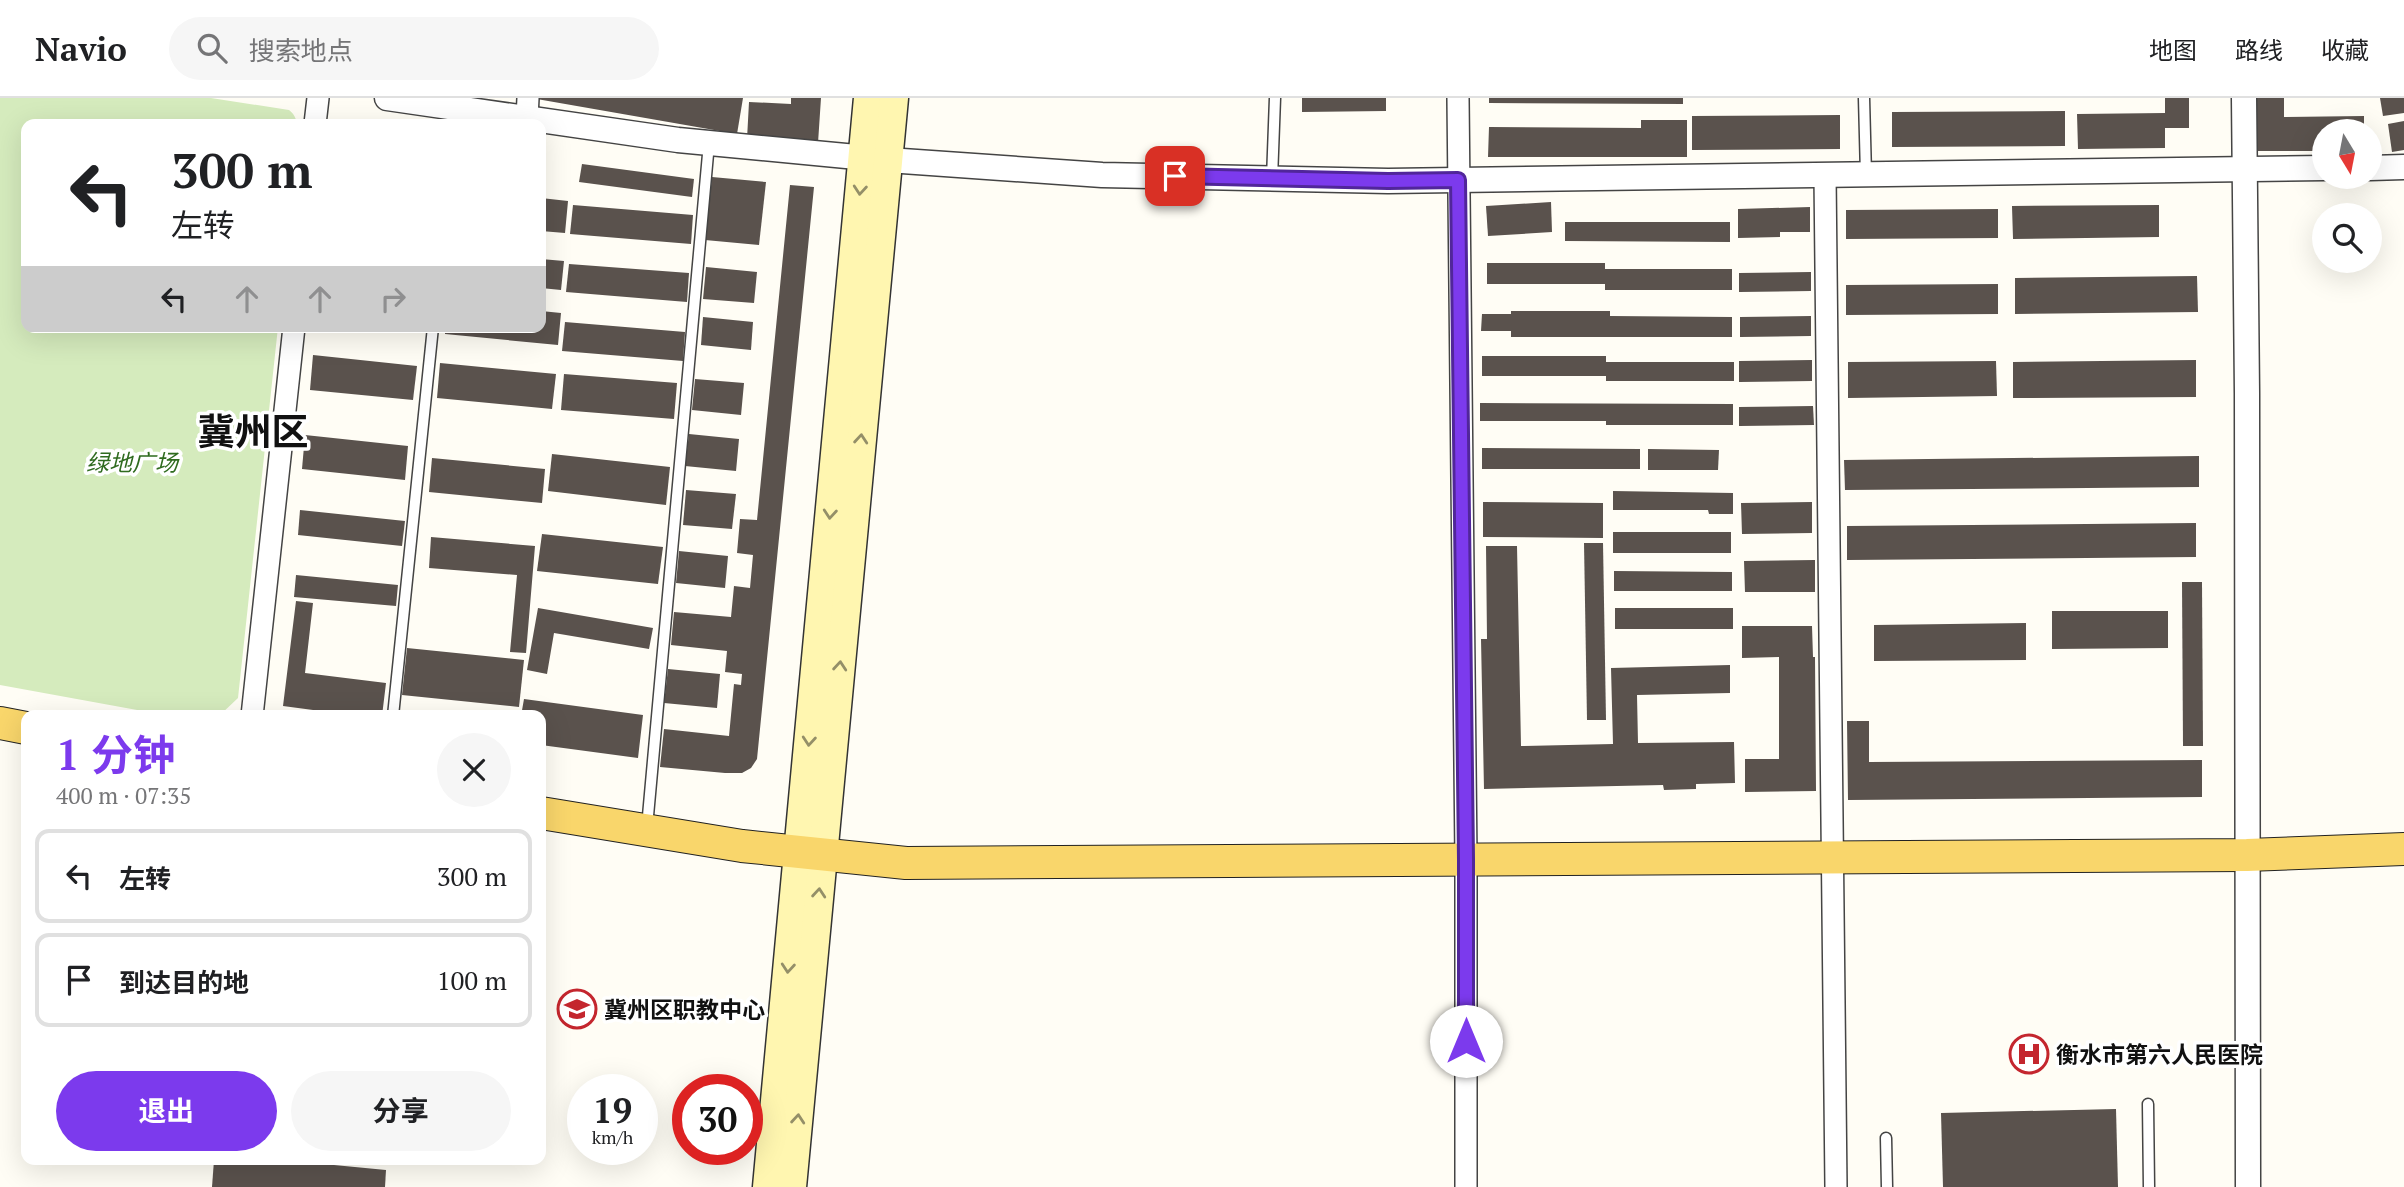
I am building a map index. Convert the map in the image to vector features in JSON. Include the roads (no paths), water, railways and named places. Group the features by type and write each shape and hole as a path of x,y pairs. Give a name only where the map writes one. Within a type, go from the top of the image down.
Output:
{"main road":[{"path":"767,1187 810,855 875,159 868,98"},
{"path":"875,159 894,98"},
{"path":"0,723 21,727"},
{"path":"546,814 810,855 906,863 2248,855 2404,849"},
{"path":"792,1187 810,855"}],"street":[{"path":"316,119 318,98"},
{"path":"387,98 455,112 527,108 709,143 875,159 1102,175 1458,180 2312,169"},
{"path":"1458,98 1466,859 1466,1187"},
{"path":"2244,98 2248,1187"},
{"path":"2382,168 2404,167"},
{"path":"1825,175 1836,1187"},
{"path":"253,710 293,333"}],"lane":[{"path":"1272,178 1275,98"},
{"path":"1864,98 1866,175"},
{"path":"646,830 709,143"},
{"path":"394,710 432,333"},
{"path":"2148,1104 2149,1187"},
{"path":"1886,1138 1887,1187"}],"place":[{"name":"冀州区职教中心","path":"577,1009"},
{"name":"衡水市第六人民医院","path":"2029,1054"}],"district":[{"name":"冀州区","path":"253,431"}],"park label":[{"name":"绿地广场","path":"132,462"}]}
